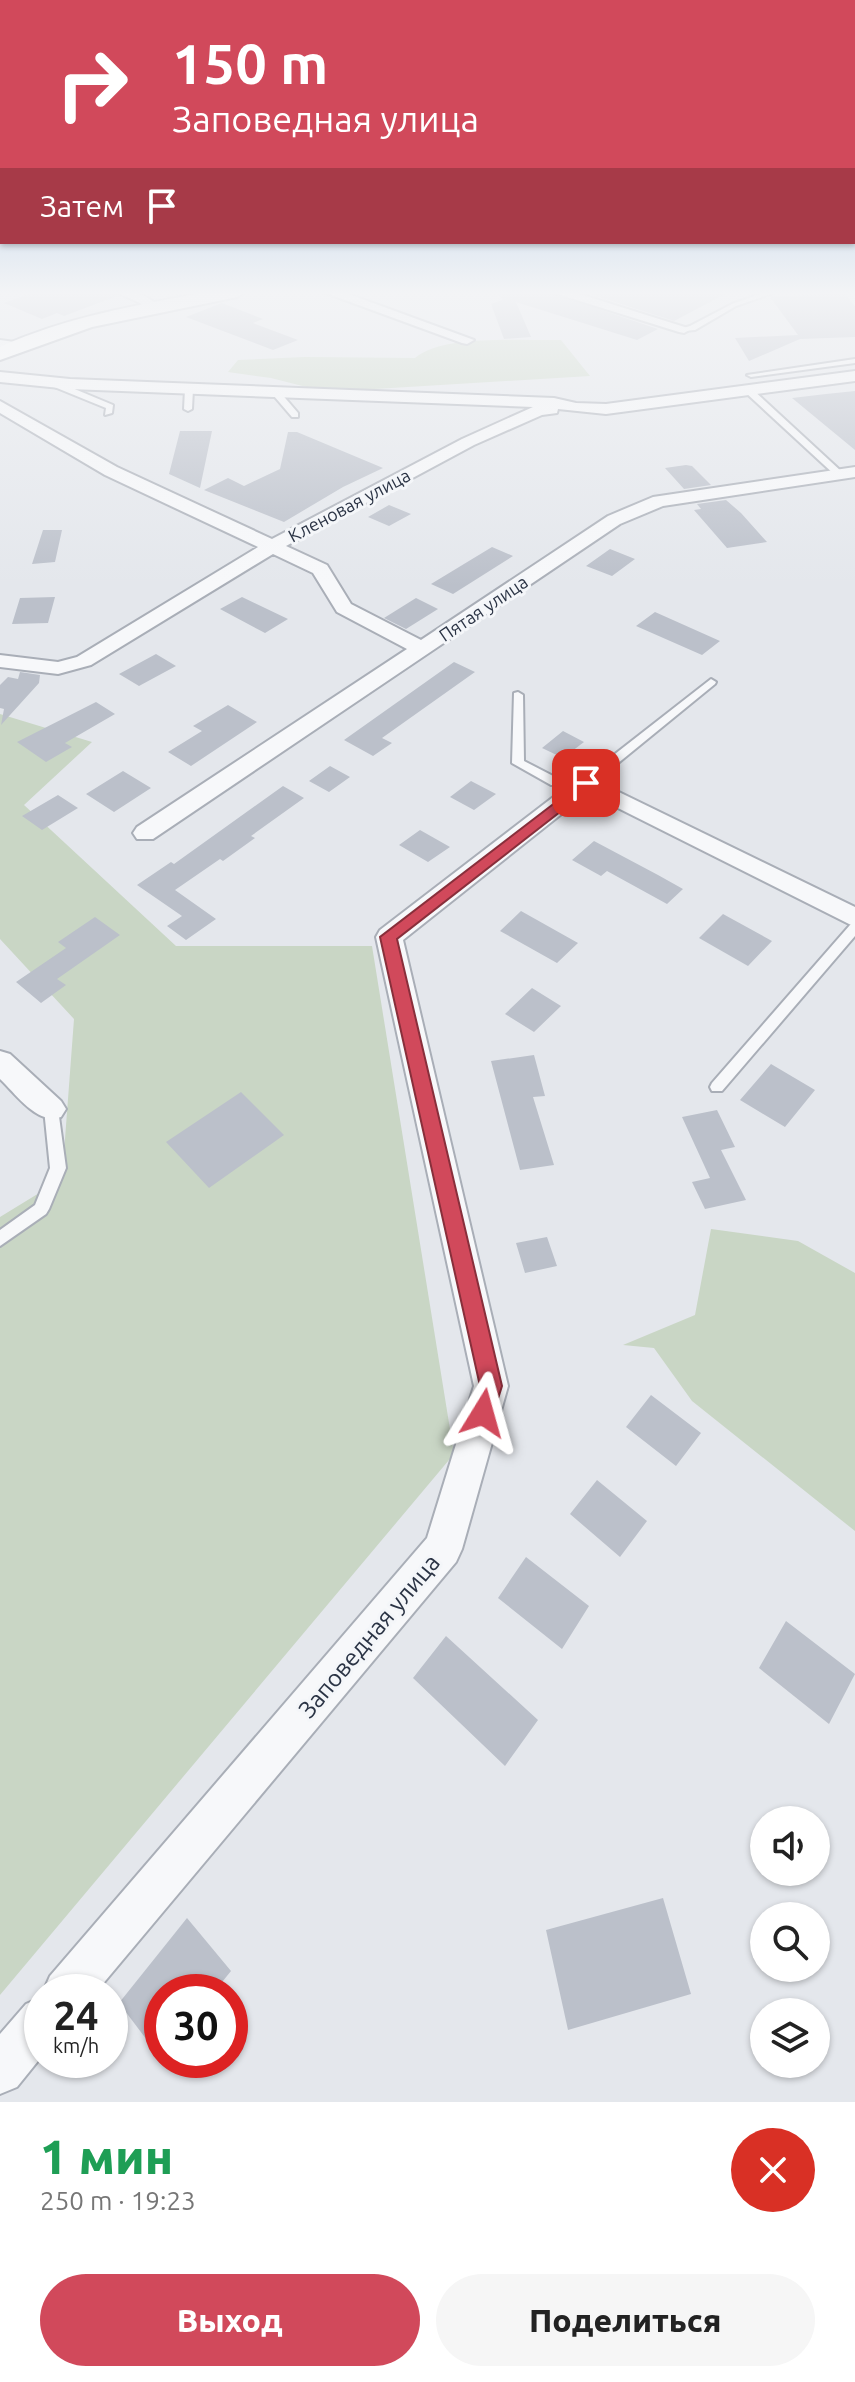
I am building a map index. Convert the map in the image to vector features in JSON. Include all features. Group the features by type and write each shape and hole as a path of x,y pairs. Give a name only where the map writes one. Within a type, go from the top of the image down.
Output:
{"street":[{"path":"208,390 554,403 576,408 606,409 706,390"},
{"name":"Кленовая улица","path":"0,406 111,471 273,546 468,442 539,410 576,408"},
{"name":"Пятая улица","path":"145,833 614,520 659,501 847,473"},
{"path":"0,661 58,668 84,661 273,546 320,569 344,608 423,649"},
{"path":"586,783 855,918"},
{"name":"Заповедная улица","path":"81,1974 443,1549 491,1386 389,937 586,783"},
{"path":"0,1062 51,1109"},
{"path":"0,2070 24,2041"}],"lane":[{"path":"69,390 110,407 108,413"},
{"path":"188,409 189,390"},
{"path":"758,390 847,473"},
{"path":"277,394 295,415"},
{"path":"518,695 518,763 555,782 586,783 711,682"},
{"path":"717,1087 855,928"},
{"path":"0,1239 41,1209 58,1168 51,1109"}],"green space":[{"path":"0,714 92,742 24,805 176,946 372,946 454,1454 0,1995 0,1217 62,1179 74,1019 0,939"},
{"path":"711,1229 798,1241 855,1273 855,1531 692,1401 654,1348 623,1345 695,1315"}],"building":[{"path":"855,391 855,450 792,398 826,394"},
{"path":"180,431 212,431 200,488 169,474"},
{"path":"288,432 297,432 383,468 343,487 284,522 204,490 228,478 244,486 280,469"},
{"path":"692,466 711,485 684,489 665,468"},
{"path":"726,500 767,542 727,548 694,510 701,509 697,504"},
{"path":"389,505 411,514 389,526 368,517"},
{"path":"43,530 62,530 55,562 32,564"},
{"path":"492,547 513,556 453,594 431,584"},
{"path":"610,549 635,559 612,576 586,566"},
{"path":"55,597 48,623 12,624 20,598"},
{"path":"242,597 288,619 265,633 220,609"},
{"path":"416,598 438,609 406,629 384,618"},
{"path":"655,612 720,641 702,655 636,626"},
{"path":"156,654 176,666 139,686 119,674"},
{"path":"454,662 475,672 382,738 392,743 373,756 344,740"},
{"path":"20,672 40,675 39,683 1,725 4,709 0,708 0,685 8,677 18,679"},
{"path":"96,702 115,714 65,743 72,747 46,762 17,742"},
{"path":"228,705 257,722 191,766 168,752 202,731 193,726"},
{"path":"563,731 584,742 563,758 542,748"},
{"path":"330,766 350,777 329,792 309,781"},
{"path":"123,771 151,788 114,812 86,794"},
{"path":"471,781 496,794 474,810 450,797"},
{"path":"283,786 304,798 251,836 255,838 223,861 220,859 175,890 216,919 186,940 167,926 182,916 137,885 171,862 174,864"},
{"path":"58,795 78,808 42,830 22,816"},
{"path":"420,830 450,847 428,862 399,845"},
{"path":"594,841 683,889 667,904 607,871 601,876 572,860"},
{"path":"521,911 578,943 557,963 500,931"},
{"path":"723,914 772,941 748,966 699,938"},
{"path":"95,917 120,935 57,979 66,985 41,1003 16,982 66,948 58,942"},
{"path":"532,988 561,1006 534,1032 505,1014"},
{"path":"534,1055 545,1096 533,1097 554,1165 520,1170 491,1061"},
{"path":"771,1064 815,1090 785,1127 740,1100"},
{"path":"241,1092 284,1135 209,1188 166,1142"},
{"path":"717,1110 735,1147 721,1150 746,1200 705,1209 692,1182 710,1178 682,1117"},
{"path":"547,1237 557,1266 525,1273 516,1243"},
{"path":"651,1395 701,1433 676,1466 626,1427"},
{"path":"597,1480 647,1521 620,1557 570,1514"},
{"path":"526,1557 589,1606 562,1649 498,1598"},
{"path":"786,1621 855,1674 829,1724 759,1668"},
{"path":"446,1636 538,1720 505,1766 413,1678"},
{"path":"663,1898 691,1994 568,2030 546,1930"},
{"path":"187,1918 231,1971 229,1974 144,1974 144,2036 128,2015 128,1992"}],"route":[{"path":"483,1413 491,1386 389,937 586,783"}]}
